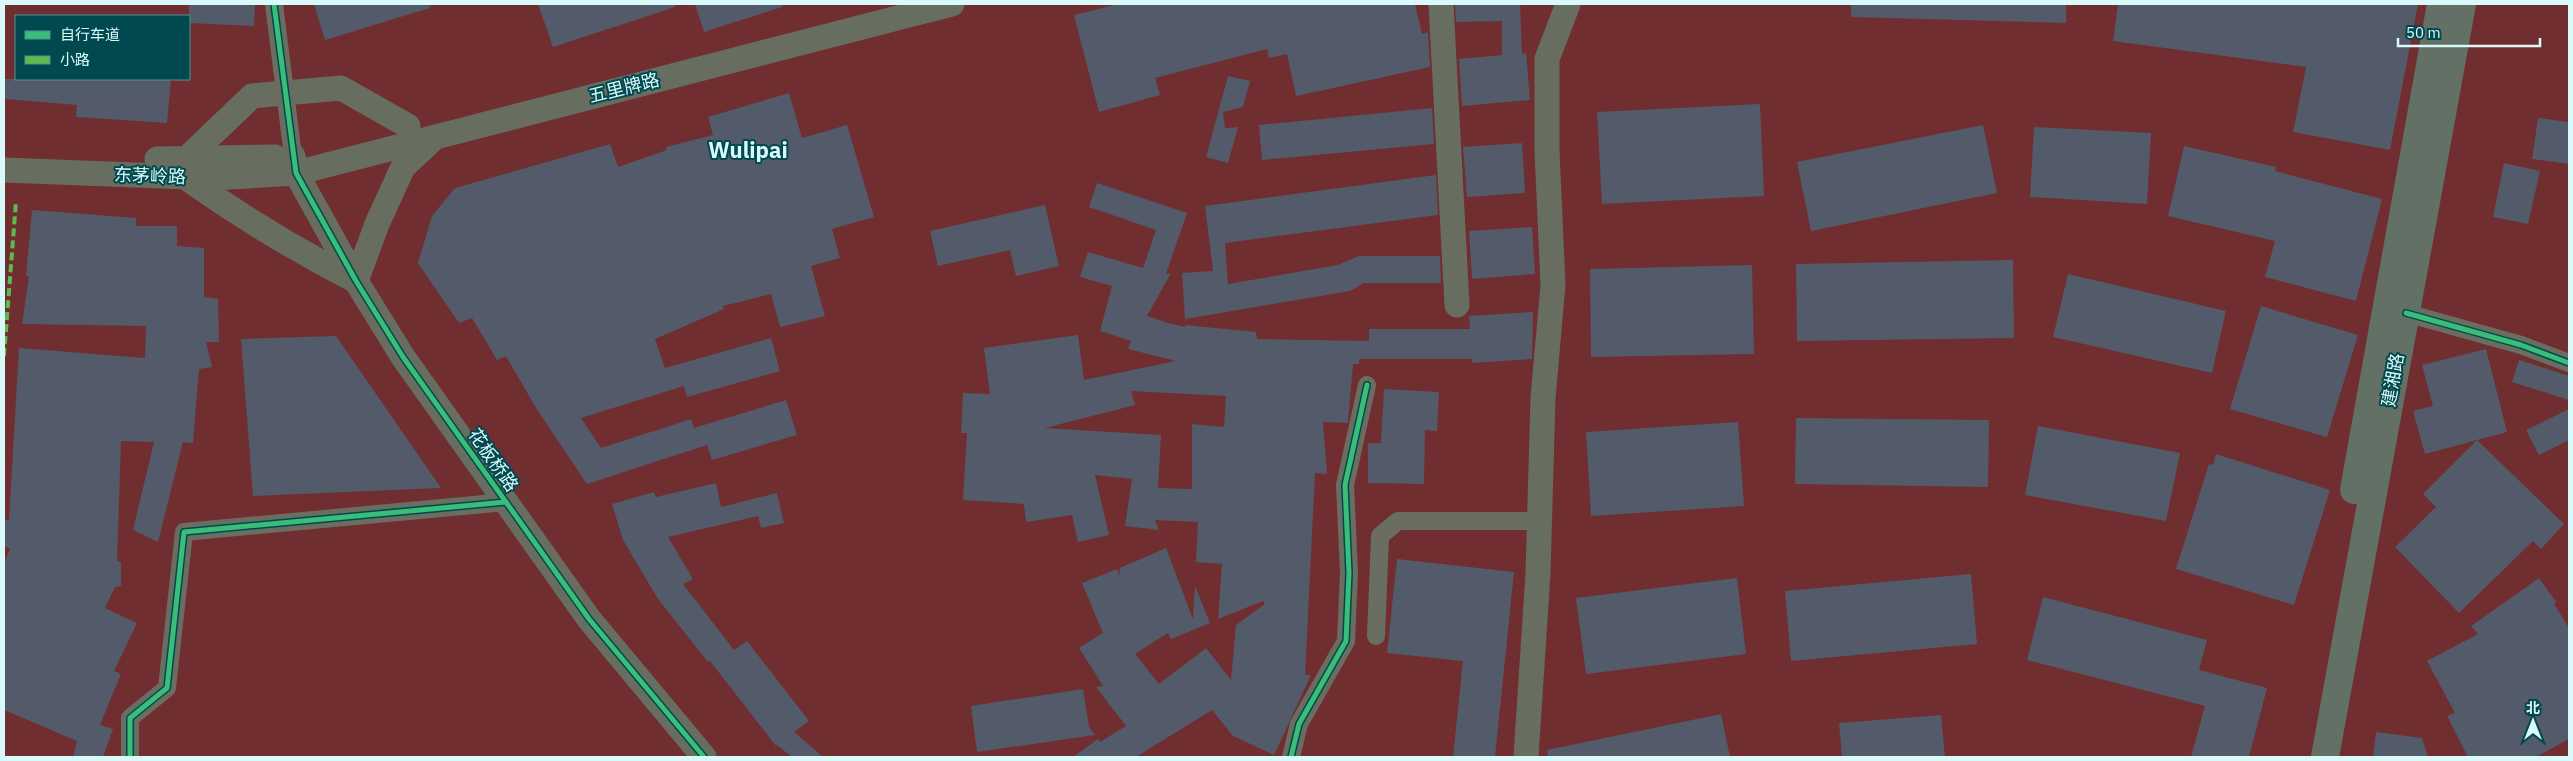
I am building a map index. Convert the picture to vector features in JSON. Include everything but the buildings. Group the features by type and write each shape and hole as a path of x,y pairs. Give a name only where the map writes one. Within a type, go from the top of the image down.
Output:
{"main road":[{"name":"五里牌路","path":"294,164 408,126 883,4"},
{"name":"五里牌路","path":"294,164 435,137 952,4"},
{"path":"1441,4 1457,305"},
{"path":"1526,757 1540,521 1543,398 1554,285 1547,151 1546,59 1568,4"},
{"name":"建湘路","path":"2306,757 2441,4"},
{"name":"建湘路","path":"2324,757 2462,4"},
{"path":"408,126 341,88 252,96 186,168 231,210 300,252 356,281 377,224 402,167 435,137"},
{"name":"东茅岭路","path":"4,156 186,168 214,178 294,164"},
{"name":"花板桥路","path":"294,164 356,281 403,357 589,619 704,757"},
{"name":"东茅岭路","path":"4,170 186,168"}],"street":[{"path":"274,4 287,93 294,164"},
{"path":"2406,313 2521,345 2569,362"},
{"path":"1291,757 1299,724 1346,641 1349,572 1345,485 1367,385"},
{"path":"130,757 130,718 167,688 184,532 506,502"},
{"path":"1376,636 1380,536 1398,521 1540,521"}],"shaded area":[{"path":"4,4 2569,4 2569,757 4,757"}],"marked path":[{"path":"4,356 16,201"}],"cycle path":[{"path":"274,4 296,173 356,281 403,357 589,619 704,757"},
{"path":"2406,313 2521,345 2569,363"},
{"path":"1291,757 1299,724 1346,641 1349,573 1345,485 1367,385"},
{"path":"130,757 130,718 167,688 184,532 506,502"}],"district":[{"name":"Wulipai","path":"748,150"}]}
